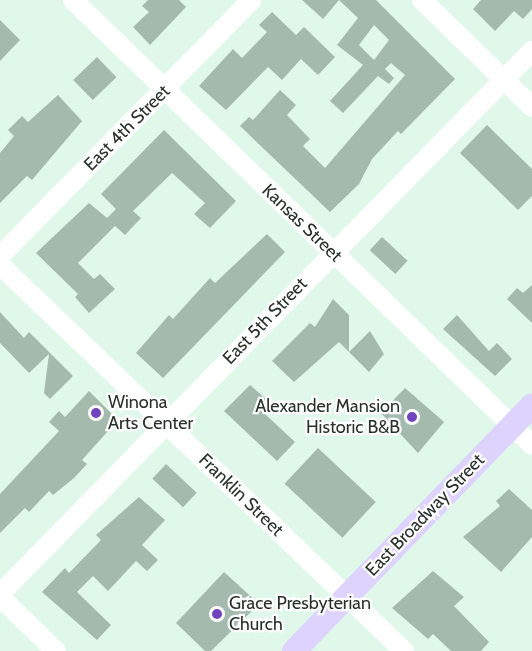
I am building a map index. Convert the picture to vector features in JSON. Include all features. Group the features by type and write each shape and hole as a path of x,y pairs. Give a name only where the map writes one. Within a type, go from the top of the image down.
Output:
{"main road":[{"name":"East Broadway Street","path":"294,651 532,405"}],"street":[{"name":"Kansas Street","path":"73,0 532,446"},
{"name":"East 4th Street","path":"0,256 252,0"},
{"path":"422,0 532,107"},
{"name":"East 5th Street","path":"0,596 332,251 532,51"},
{"name":"Franklin Street","path":"0,265 404,651"},
{"path":"0,596 56,651"}],"building":[{"path":"148,0 179,0 186,7 150,45 133,27 149,12 142,6"},
{"path":"302,0 339,0 323,19"},
{"path":"339,0 376,0 455,79 401,134 398,131 372,159 359,184 330,212 240,126 249,117 253,120 280,90 296,105 287,115 310,139 303,146 325,168 405,75 391,63 385,69 394,78 389,84 378,76 343,113 330,101 363,65 337,45 358,18","holes":["374,25 389,40 374,60 359,45"]},
{"path":"481,0 532,0 532,9 523,19 514,11 495,31 473,9"},
{"path":"272,12 296,35 304,27 335,57 318,75 301,59 282,80 268,67 226,110 199,86 233,49 242,58 267,32 259,25"},
{"path":"0,20 20,40 0,61"},
{"path":"97,57 116,77 93,100 73,80"},
{"path":"58,95 82,121 32,180 27,176 0,203 0,153 14,136 8,130 22,116 28,122"},
{"path":"487,125 532,169 532,196 518,210 460,153"},
{"path":"164,130 236,201 210,228 194,214 205,203 172,173 133,211 141,218 125,235 115,226 78,263 94,279 100,274 115,289 89,313 75,297 78,294 36,253 89,203 107,218 116,209 101,194"},
{"path":"267,234 285,252 163,378 136,353 169,315 173,319 210,278 215,283"},
{"path":"382,237 408,261 395,274 370,250"},
{"path":"532,285 532,323 507,299 517,288 523,293"},
{"path":"333,299 349,315 349,352 339,342 294,382 272,361 310,323 315,327"},
{"path":"0,312 24,338 29,332 73,376 50,399 44,393 49,354 29,373 0,343"},
{"path":"457,315 489,351 497,343 512,359 495,376 443,329"},
{"path":"370,331 384,354 369,372 349,352"},
{"path":"250,385 273,405 265,414 295,442 277,461 224,411"},
{"name":"Alexander Mansion Historic B&B","path":"405,388 444,422 418,453 381,413"},
{"path":"89,391 118,420 82,460 87,464 74,478 53,495 49,491 29,512 25,508 0,533 0,494 59,431 49,422 59,411 65,417"},
{"path":"318,448 376,502 342,538 285,484"},
{"path":"166,464 197,493 183,507 152,479"},
{"path":"509,489 532,510 532,537 501,572 463,537 500,506 496,501"},
{"path":"139,497 165,520 142,545 158,560 147,571 136,561 108,591 93,576 77,592 111,625 97,640 42,592 65,568 69,573 101,540 96,535"},
{"path":"433,571 464,597 454,606 489,642 481,651 451,651 433,634 428,639 392,608"},
{"name":"Grace Presbyterian Church","path":"224,572 259,604 211,651 205,651 176,623"}],"place":[{"name":"Winona Arts Center","path":"96,413"},
{"name":"Alexander Mansion Historic B&B","path":"412,417"},
{"name":"Grace Presbyterian Church","path":"217,614"}]}
